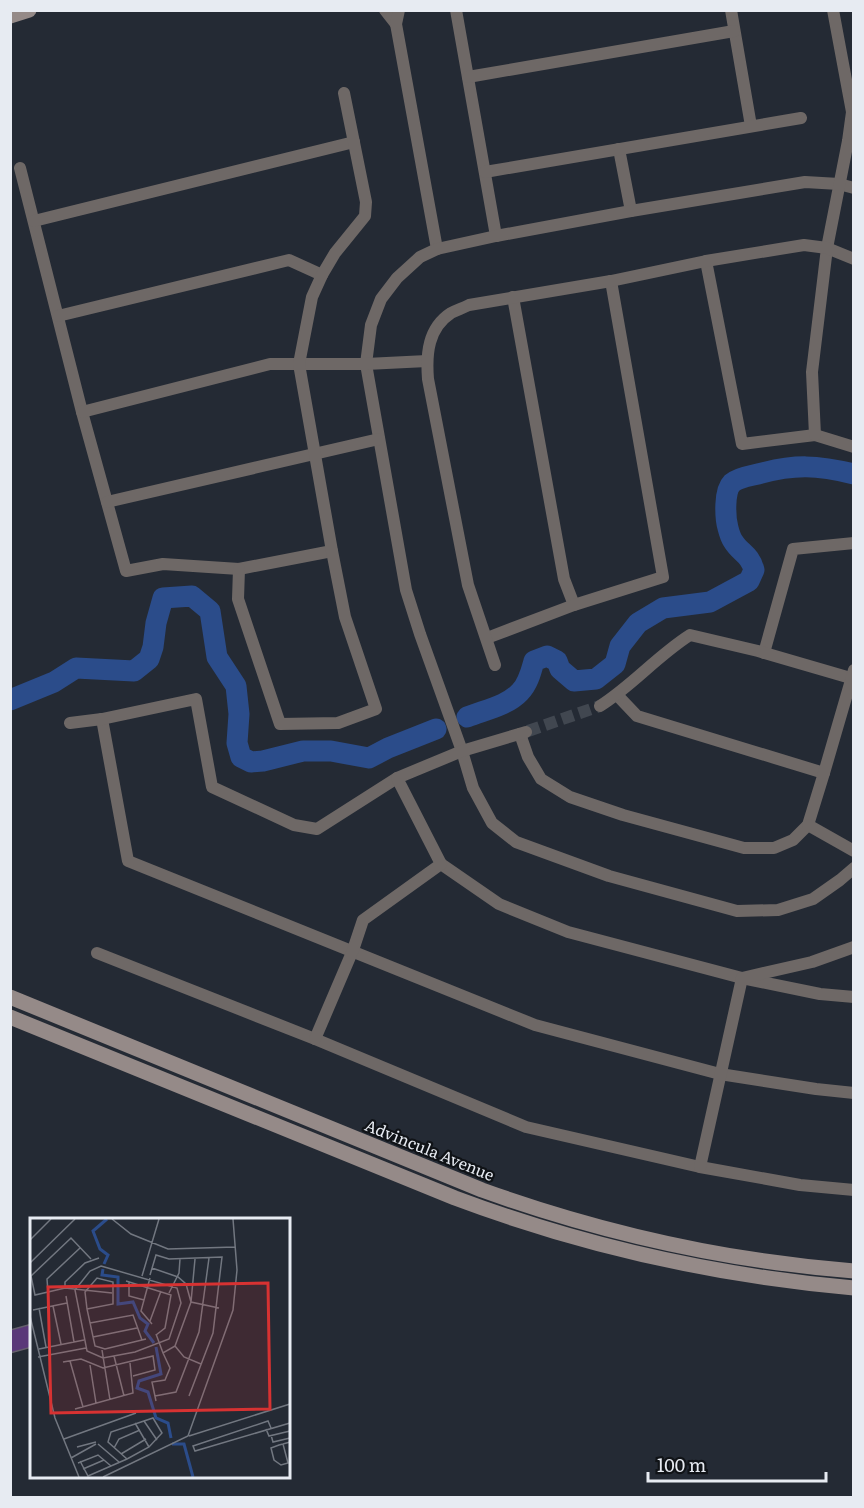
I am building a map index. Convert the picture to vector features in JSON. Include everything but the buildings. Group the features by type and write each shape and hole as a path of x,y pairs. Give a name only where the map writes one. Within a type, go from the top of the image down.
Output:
{"main road":[{"path":"10,16 29,10"},
{"name":"Advincula Avenue","path":"10,997 482,1190 548,1213 657,1241 729,1256 854,1271"},
{"path":"10,1017 455,1198 525,1223 592,1242 695,1266 776,1280 854,1288"},
{"path":"113,1058 119,1041"}],"street":[{"path":"385,10 396,24"},
{"path":"399,10 396,24 437,249"},
{"path":"456,10 496,236"},
{"path":"731,10 751,126"},
{"path":"815,435 812,372 827,248 853,112 833,10"},
{"path":"468,77 734,31"},
{"path":"239,569 238,598 280,724 338,723 376,709 345,617 299,364 312,297 335,253 365,216 366,202 344,93"},
{"path":"485,172 801,118"},
{"path":"34,220 354,142"},
{"path":"619,149 631,211"},
{"path":"20,168 82,412 126,571 163,564 239,569 332,551"},
{"path":"854,188 839,184 805,182 631,211 437,249 420,257 397,278 381,299 371,325 366,364 406,590 473,788 492,824 516,842 609,876 737,911 778,910 813,899 854,868"},
{"path":"495,665 468,585 428,379 429,344 440,324 450,314 469,305 804,245 827,248 854,259"},
{"path":"58,316 289,260 322,275"},
{"path":"706,261 741,444 815,435 854,447"},
{"path":"487,638 574,605 663,577 611,281"},
{"path":"513,297 564,579 574,605"},
{"path":"82,412 270,364 366,364 427,361"},
{"path":"107,502 379,439"},
{"path":"764,653 793,549 854,543"},
{"path":"70,723 102,719 196,699 212,787 294,825 317,829 397,778 462,751 524,733 528,757 541,779 570,797 623,815 744,848 774,848 793,840 808,825 853,676 690,635 672,646 617,695 600,706"},
{"path":"617,695 637,716 824,773"},
{"path":"102,719 128,861 536,1025 720,1074 854,1093"},
{"path":"397,778 441,864 499,904 568,932 742,978 820,994 854,997"},
{"path":"808,825 854,850"},
{"path":"315,1039 353,950 363,920 441,864"},
{"path":"742,978 812,962 854,947"},
{"path":"97,952 526,1127 700,1167 800,1185 854,1190"},
{"path":"700,1167 742,978"}],"waterway":[{"path":"467,717 515,697 529,678 534,661 547,656 557,661 560,669 574,681 596,679 615,664 620,646 638,623 663,608 710,602 749,581 754,570 747,557 733,541 727,523 726,498 729,487 735,481 795,467 817,467 854,474"},
{"path":"10,700 54,682 76,668 134,671 149,659 163,598 192,596 210,611 217,657 236,686 239,714 237,743 241,757 251,762 303,751 331,751 369,758 436,729"}],"tunnel":[{"path":"528,731 600,706"}]}
